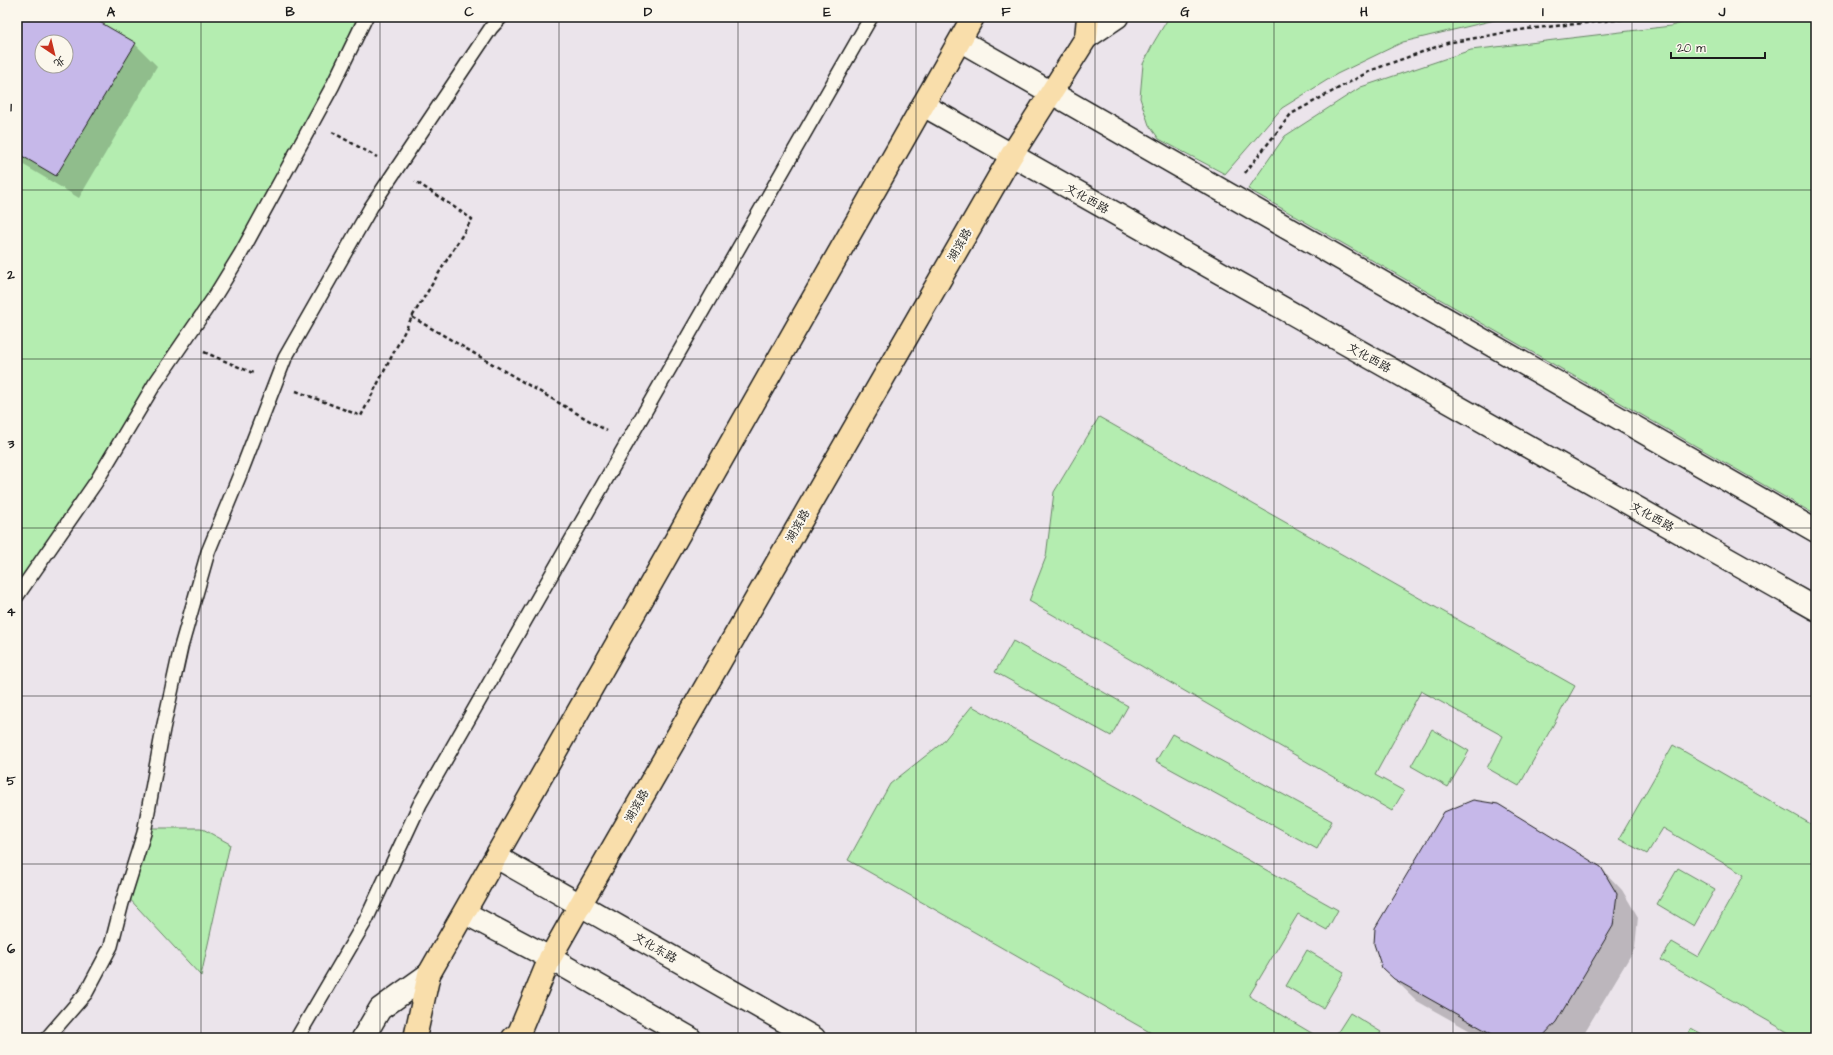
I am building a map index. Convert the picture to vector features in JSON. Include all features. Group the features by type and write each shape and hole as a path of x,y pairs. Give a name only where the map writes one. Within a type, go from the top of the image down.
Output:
{"main road":[{"path":"414,1038 429,974 961,41 973,17"},
{"name":"湖滨路","path":"517,1036 550,958 1012,156 1051,92 1087,27"}],"street":[{"path":"1087,27 1117,17"},
{"path":"961,41 1816,531"},
{"name":"文化西路","path":"923,106 1816,609"},
{"name":"文化东路","path":"496,857 814,1038"},
{"path":"465,913 550,958 690,1038"},
{"path":"363,1038 380,1009 429,974"}],"lane":[{"path":"17,596 96,482 154,386 184,343 240,255 313,121 366,17"},
{"path":"47,1038 86,993 111,946 122,903 144,833 163,729 181,648 208,552 285,358 371,207 491,28 501,17"},
{"path":"297,1038 366,920 420,804 871,17"}],"path":[{"path":"1229,194 1291,114 1372,70 1447,43 1526,30 1644,17"},
{"path":"184,343 275,383 361,416 412,317 472,219 397,168 313,121"},
{"path":"412,317 627,442"}],"green space":[{"path":"17,17 366,17 240,255 17,596"},
{"path":"1169,17 1523,17 1499,19 1403,42 1337,74 1282,108 1225,174 1159,139 1149,125 1140,98 1143,64"},
{"path":"1701,17 1816,17 1816,515 1248,189 1285,136 1361,87 1471,50 1671,26"},
{"path":"1099,417 1575,686 1519,786 1487,768 1503,736 1421,691 1375,775 1404,791 1392,811 1029,601 1046,557 1054,492"},
{"path":"1013,641 1128,706 1111,736 995,672"},
{"path":"972,706 1338,910 1327,930 1298,914 1249,996 1320,1038 1160,1038 848,860 890,784 942,743"},
{"path":"1432,729 1469,751 1448,787 1411,766"},
{"path":"1172,734 1332,821 1317,849 1156,761"},
{"path":"1673,745 1816,827 1816,1038 1798,1038 1661,960 1672,942 1698,957 1744,875 1663,828 1647,854 1619,839"},
{"path":"144,828 201,828 230,844 201,976 125,894"},
{"path":"1678,868 1715,889 1694,926 1657,904"},
{"path":"1307,950 1344,972 1323,1008 1286,986"},
{"path":"1350,1013 1381,1032 1377,1038 1334,1038"},
{"path":"1691,1028 1709,1038 1686,1038"}],"building":[{"path":"17,17 91,17 136,43 56,176 17,153"},
{"path":"1473,800 1498,804 1601,867 1617,894 1613,926 1556,1022 1543,1036 1539,1038 1499,1038 1394,979 1382,968 1374,944 1375,928 1444,812"}]}
